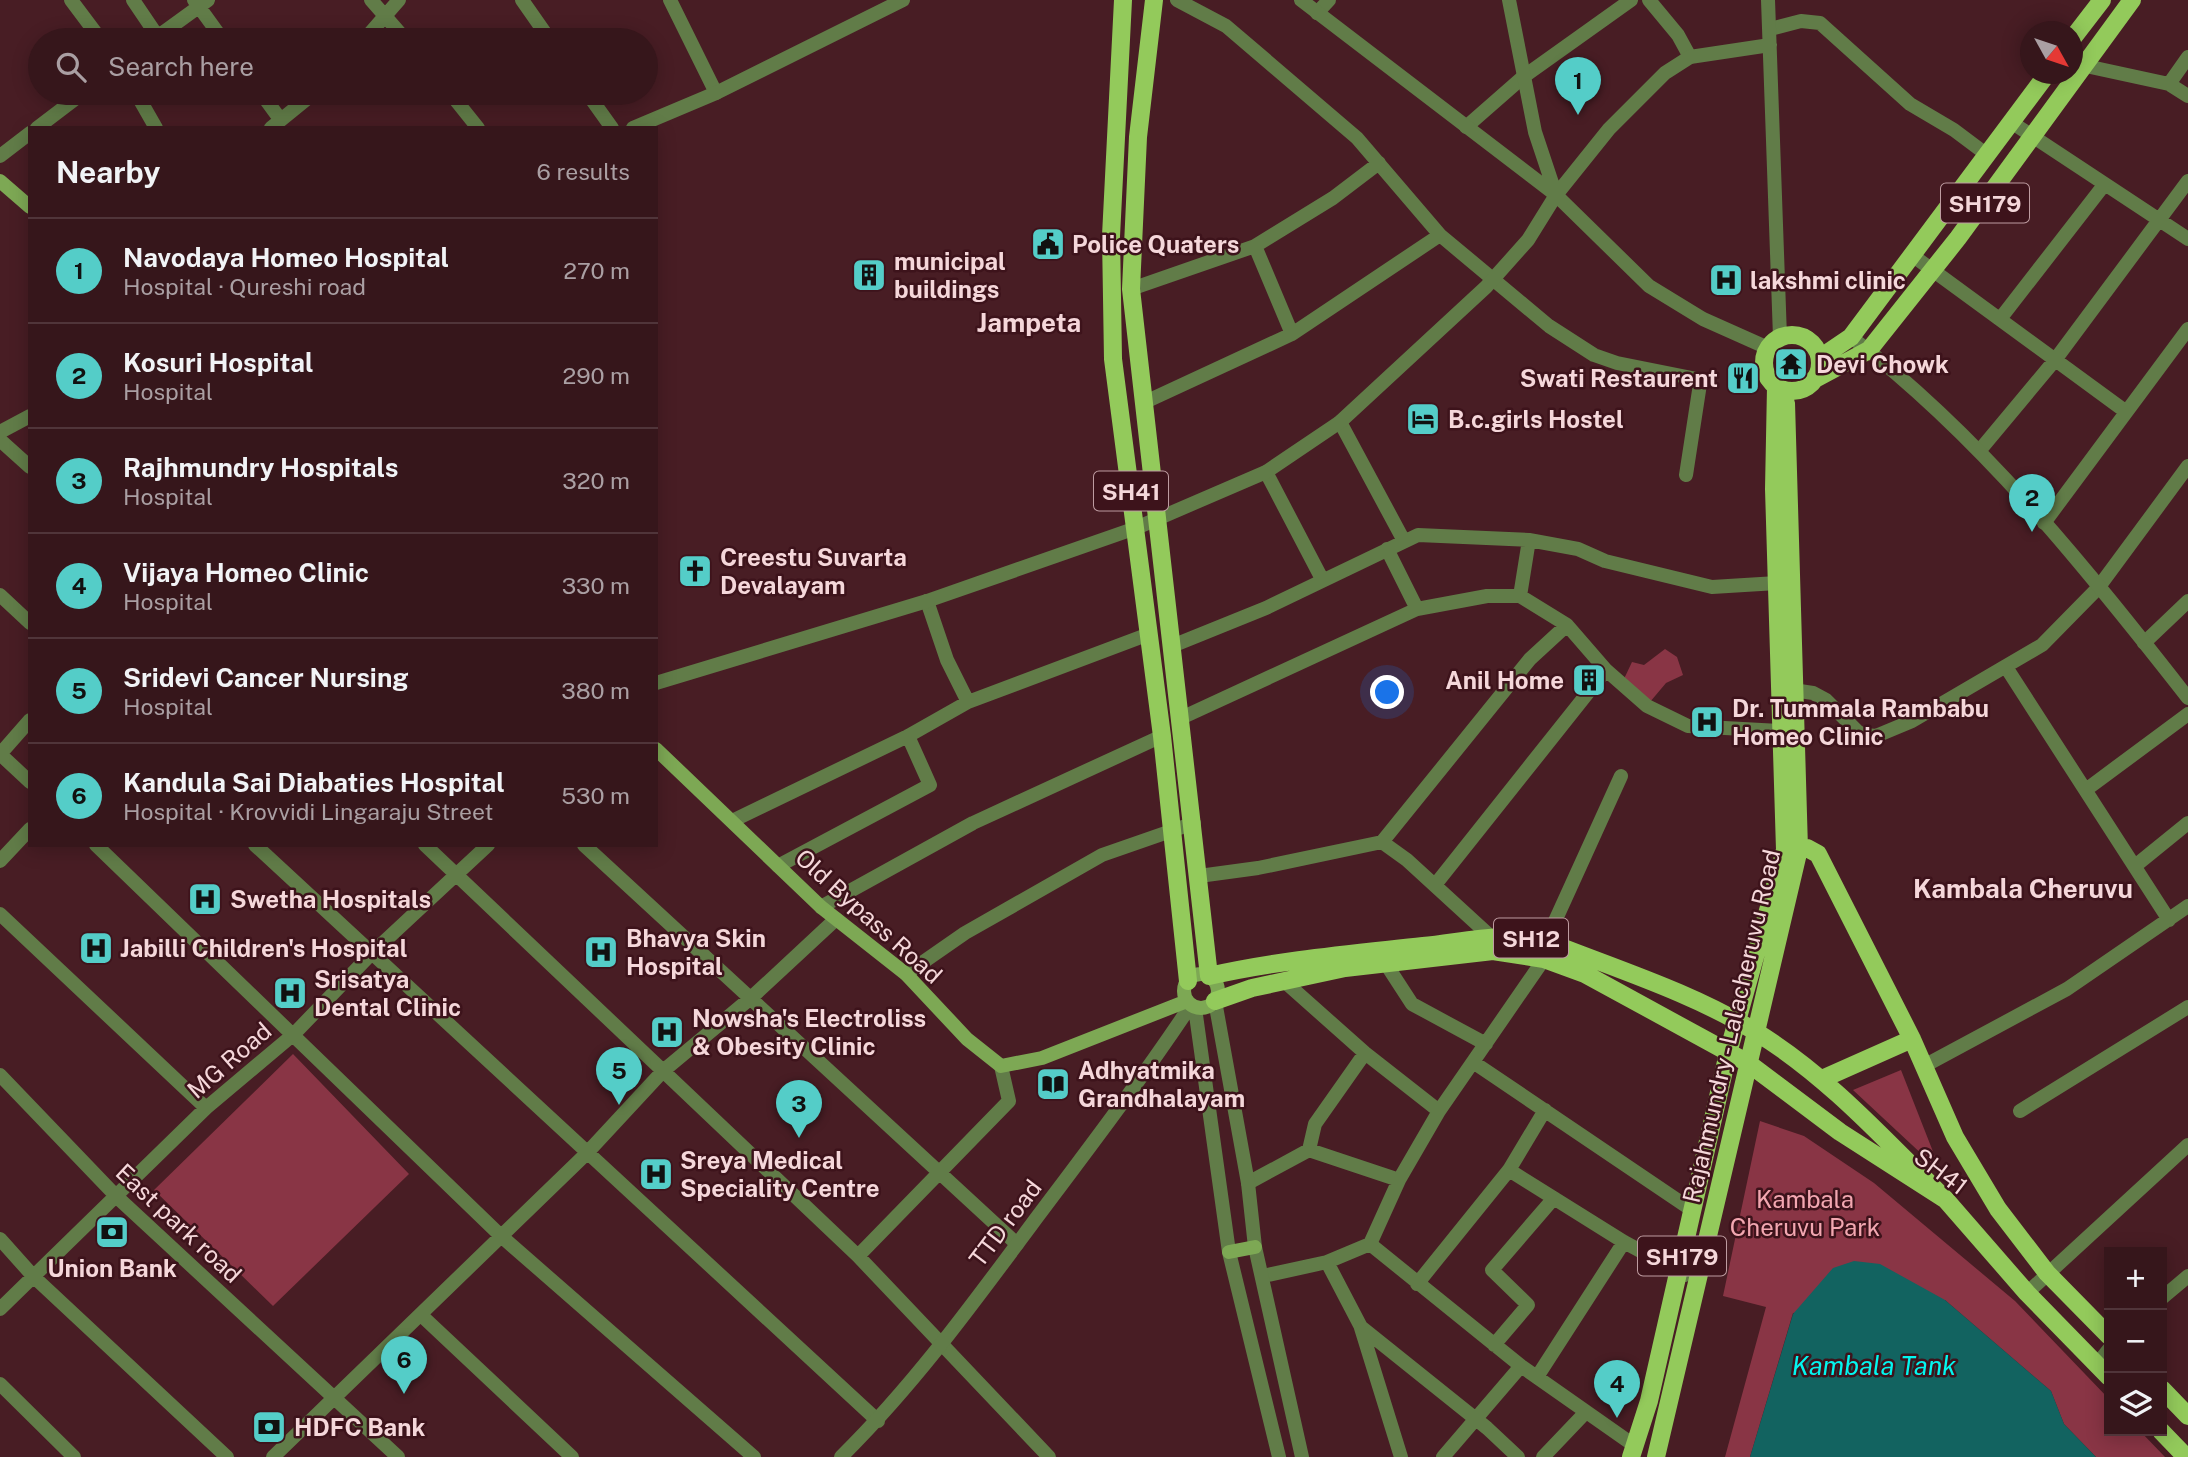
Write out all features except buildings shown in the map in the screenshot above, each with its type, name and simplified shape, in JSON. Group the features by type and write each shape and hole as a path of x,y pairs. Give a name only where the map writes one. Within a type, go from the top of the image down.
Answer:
{"main road":[{"name":"SH41","path":"1123,0 1111,236 1111,298 1117,392 1162,736 1188,981"},
{"name":"SH41","path":"1153,0 1138,137 1132,289 1194,823 1209,976"},
{"path":"2083,26 2102,0"},
{"name":"SH179","path":"2083,58 2132,0"},
{"name":"SH179","path":"1820,358 1851,337 2040,84"},
{"name":"SH179","path":"1633,1452 1649,1401 1736,1021 1785,850 1774,489 1781,389 1807,386 1813,380 1868,350 1933,270 2032,137 2065,84"},
{"path":"0,181 28,205"},
{"path":"1774,342 1797,336 1807,340 1820,358 1813,380"},
{"name":"Rajahmundry - Lalacheruvu Road","path":"1656,1457 1800,849 1781,389 1764,369 1774,342"},
{"path":"1117,392 1143,397"},
{"name":"Old Bypass Road","path":"658,751 821,907 906,974 967,1039 1001,1066"},
{"path":"1800,849 1807,848 1818,854 1912,1039 1955,1137 1998,1209 2047,1273 2104,1331"},
{"name":"SH12","path":"1209,976 1266,964 1490,936 1530,937 1545,950 1585,974 1748,1063"},
{"name":"SH12","path":"1215,1001 1284,981 1345,968 1493,951 1545,950 1703,1004 1756,1032 1822,1079 1947,1200"},
{"path":"1001,1066 1042,1058 1191,1004 1206,1008 1215,1001 1217,988 1209,976 1198,975 1188,981 1184,991 1191,1004"},
{"path":"1822,1079 1912,1039"},
{"name":"SH41","path":"1748,1063 1840,1132 1947,1200 2026,1293 2103,1371"},
{"path":"1229,1252 1255,1247"},
{"path":"2167,1393 2185,1407"},
{"path":"1649,1401 1670,1404"},
{"path":"2166,1436 2186,1457"}],"street":[{"path":"71,0 92,28"},
{"path":"133,0 150,28"},
{"path":"371,0 396,28"},
{"path":"374,28 399,0"},
{"path":"522,0 542,28"},
{"path":"670,0 716,93"},
{"path":"638,126 716,93 903,0"},
{"path":"1177,0 1226,26 1357,138 1440,235 1549,327 1594,355 1617,363 1697,379 1700,384 1686,475"},
{"path":"1301,0 1556,195 1649,286 1703,319 1774,342 1768,0"},
{"path":"1317,13 1329,0"},
{"path":"1510,0 1535,132 1556,195"},
{"path":"1466,127 1523,78 1631,0"},
{"path":"1649,0 1678,35 1690,57"},
{"path":"168,28 200,2 216,28"},
{"path":"1770,29 1801,21 1820,23 1910,104 1954,130 1986,154"},
{"path":"658,681 927,601 1136,528 1266,472 1340,422 1493,279 1528,240 1556,195 1648,88 1690,57 1770,45"},
{"path":"2169,84 2188,57"},
{"path":"2083,65 2169,84 2188,96"},
{"path":"40,126 67,105"},
{"path":"142,105 155,126"},
{"path":"267,105 276,123 299,105"},
{"path":"460,105 476,126"},
{"path":"596,105 611,126"},
{"path":"2011,122 2188,239"},
{"path":"0,156 28,135"},
{"path":"1132,289 1255,246 1333,198 1379,163"},
{"path":"1980,450 2055,360 2188,181"},
{"path":"2000,319 2104,185"},
{"path":"1143,397 1292,334 1440,235"},
{"path":"1255,246 1292,334"},
{"path":"1912,255 2125,411"},
{"path":"2044,523 2188,329"},
{"path":"1851,337 1913,385 1980,450 2044,523 2188,698"},
{"path":"0,432 28,417"},
{"path":"1340,422 1404,541"},
{"path":"0,440 28,465"},
{"path":"1793,690 1813,693 1832,705 1858,732 1876,736 1912,721 2042,645 2098,588 2188,466"},
{"path":"1266,472 1322,579"},
{"path":"1172,646 1266,608 1418,535 1529,540 1578,549 1617,564 1712,587 1777,583"},
{"path":"1521,596 1529,540"},
{"path":"1387,549 1417,609"},
{"path":"0,594 28,620"},
{"path":"1181,718 1417,609 1487,596 1521,596 1567,625 1606,670 1647,705 1688,726 1782,731"},
{"path":"927,601 947,660 968,702"},
{"path":"2144,643 2188,601"},
{"path":"1199,876 1258,868 1382,842 1530,659 1567,625"},
{"path":"732,821 908,736 968,702 1149,634"},
{"path":"2006,667 2169,920"},
{"path":"1435,885 1606,670"},
{"path":"2087,789 2188,714"},
{"path":"28,723 1,759 28,780"},
{"path":"778,866 930,785 908,736"},
{"path":"821,907 973,823 1162,736"},
{"path":"1263,1276 1326,1262 1370,1244 1399,1180 1439,1111 1486,1044 1545,950 1621,776"},
{"path":"906,974 965,933 1090,861 1194,823"},
{"path":"2135,866 2188,823"},
{"path":"0,861 28,831"},
{"path":"1382,842 1435,885 1490,936"},
{"path":"98,847 501,1236 754,1457"},
{"path":"257,847 586,1154 878,1421"},
{"path":"427,847 858,1256 1049,1457"},
{"name":"MG Road","path":"0,1309 117,1198 206,1108 294,1034 372,953 486,847"},
{"path":"586,847 1017,1244"},
{"path":"1924,1066 2067,989 2188,906"},
{"path":"0,914 206,1108"},
{"path":"273,1457 586,1154 663,1071 752,997 836,919"},
{"path":"1386,964 1412,1004 1486,1044"},
{"path":"1284,981 1365,1053 1439,1111"},
{"path":"1215,1001 1248,1183 1255,1247 1302,1457"},
{"path":"1191,1004 1229,1252 1279,1457"},
{"name":"TTD road","path":"841,1457 878,1421 943,1344 1156,1058 1191,1004"},
{"path":"2021,1111 2188,1007"},
{"path":"1309,1150 1315,1124 1365,1053"},
{"path":"1473,1062 1692,1210"},
{"path":"858,1256 940,1175 1009,1101 1001,1066"},
{"name":"East park road","path":"0,1075 117,1198 398,1457"},
{"path":"1417,1284 1509,1170 1545,1110"},
{"path":"2026,1293 2188,1145"},
{"path":"1248,1183 1309,1150 1399,1180"},
{"path":"1509,1170 1679,1273 1700,1277"},
{"path":"1494,1345 1528,1305 1492,1270 1554,1198"},
{"path":"0,1239 34,1277 227,1457"},
{"path":"1537,1377 1624,1242"},
{"path":"1370,1244 1494,1345 1633,1452"},
{"path":"1326,1262 1361,1327 1401,1457"},
{"path":"2167,1294 2188,1276"},
{"path":"421,1315 572,1457"},
{"path":"1361,1327 1518,1457"},
{"path":"1443,1457 1521,1366"},
{"path":"0,1384 74,1457"},
{"path":"1543,1457 1585,1413"}],"green space":[{"path":"1665,649 1677,657 1683,675 1666,683 1650,702 1623,681 1632,662 1644,665"},
{"path":"293,1054 409,1174 273,1306 154,1190"},
{"path":"1901,1070 1941,1172 1853,1090"},
{"name":"Kambala Cheruvu Park","path":"1760,1121 1804,1136 1874,1183 2015,1301 2104,1394 2104,1436 2145,1436 2165,1457 2096,1457 2064,1424 2051,1391 1945,1300 1793,1313 1750,1457 1725,1457 1766,1307 1723,1296"}],"water":[{"name":"Kambala Tank","path":"1854,1261 1880,1264 1945,1300 2051,1391 2064,1424 2096,1457 1750,1457 1793,1314 1833,1268"}],"place":[{"name":"Navodaya Homeo Hospital","path":"1578,115"},
{"name":"Police Quaters","path":"1048,244"},
{"name":"municipal buildings","path":"869,275"},
{"name":"lakshmi clinic","path":"1726,280"},
{"name":"Devi Chowk","path":"1791,364"},
{"name":"Swati Restaurent","path":"1743,378"},
{"name":"B.c.girls Hostel","path":"1423,419"},
{"name":"Kosuri Hospital","path":"2032,532"},
{"name":"Creestu Suvarta Devalayam","path":"695,571"},
{"name":"Anil Home","path":"1589,680"},
{"name":"Dr. Tummala Rambabu Homeo Clinic","path":"1707,722"},
{"name":"Swetha Hospitals","path":"205,899"},
{"name":"Jabilli Children's Hospital","path":"96,948"},
{"name":"Bhavya Skin Hospital","path":"601,952"},
{"name":"Srisatya Dental Clinic","path":"290,993"},
{"name":"Nowsha's Electroliss & Obesity Clinic","path":"667,1032"},
{"name":"Adhyatmika Grandhalayam","path":"1053,1084"},
{"name":"Sridevi Cancer Nursing","path":"619,1105"},
{"name":"Rajhmundry Hospitals","path":"799,1138"},
{"name":"Sreya Medical Speciality Centre","path":"656,1174"},
{"name":"Union Bank","path":"112,1232"},
{"name":"Kandula Sai Diabaties Hospital","path":"404,1394"},
{"name":"Vijaya Homeo Clinic","path":"1617,1418"},
{"name":"HDFC Bank","path":"269,1427"}],"district":[{"name":"Jampeta","path":"1029,322"},
{"name":"Kambala Cheruvu","path":"2023,888"}]}
